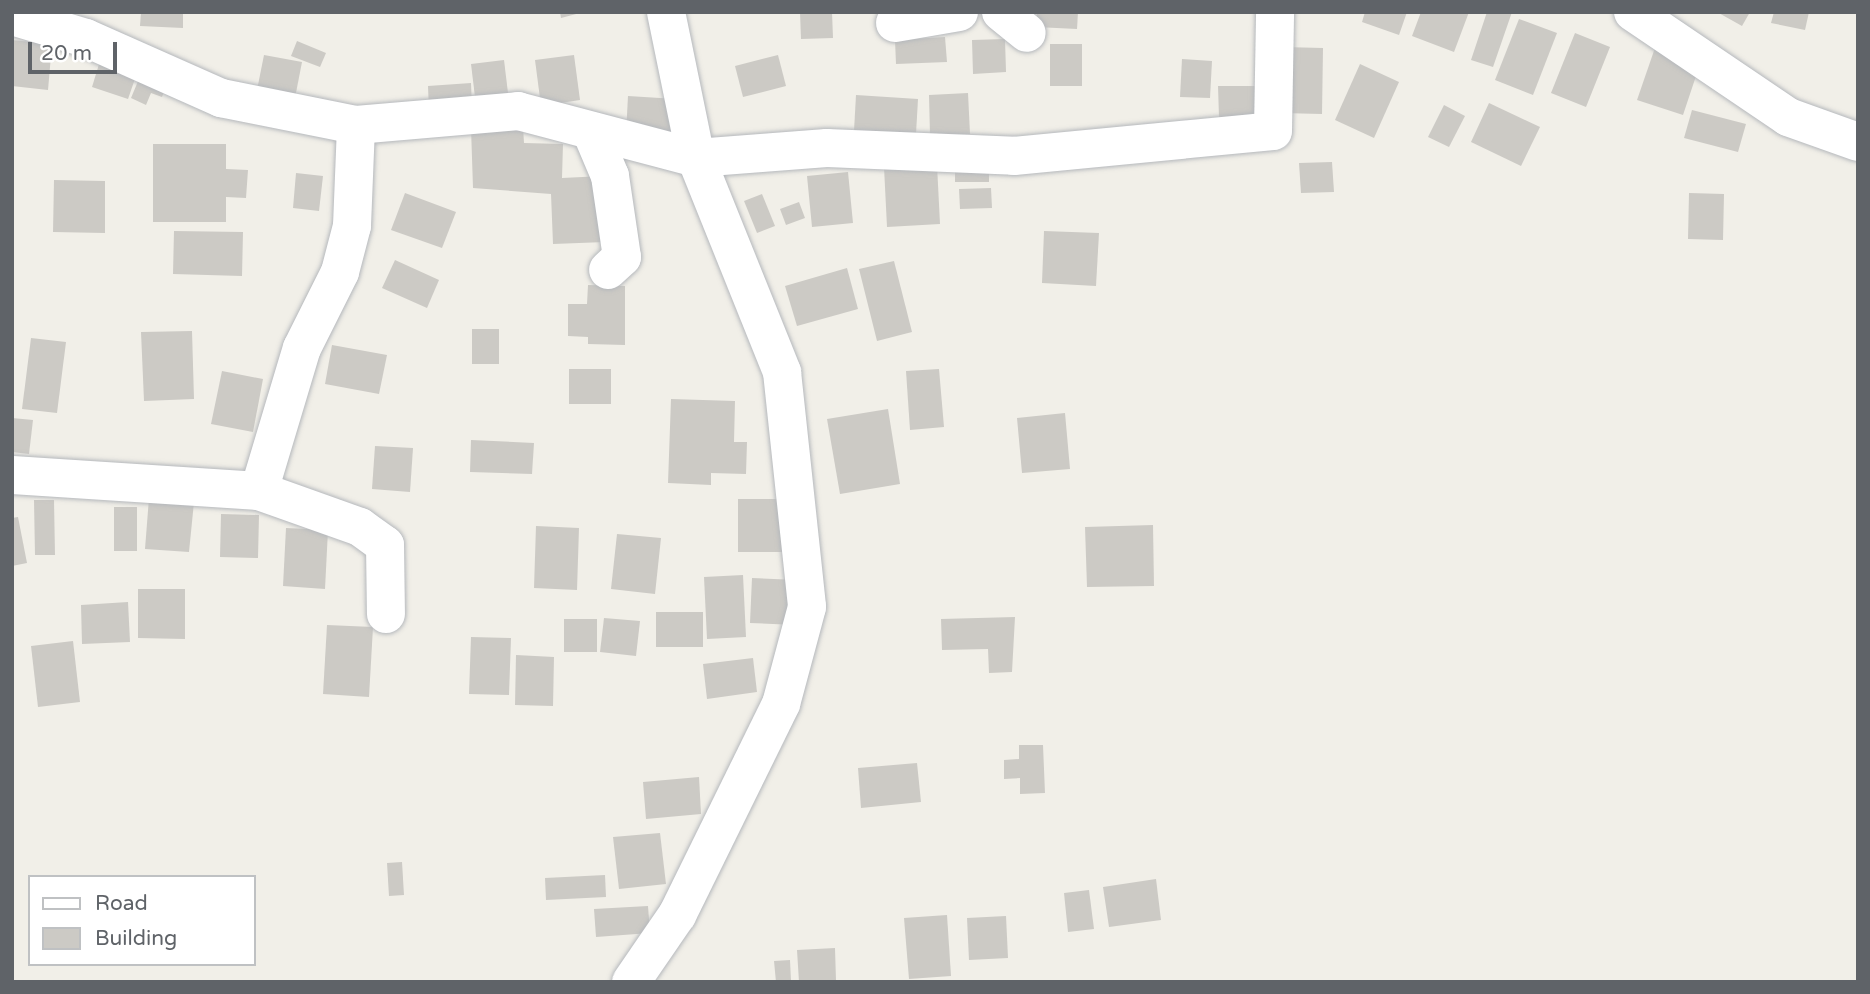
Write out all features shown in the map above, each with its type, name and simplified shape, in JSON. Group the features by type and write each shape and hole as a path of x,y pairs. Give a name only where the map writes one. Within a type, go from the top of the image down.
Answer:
{"street":[{"path":"631,982 677,915 781,704 807,607 782,372 696,158 666,12"},
{"path":"895,23 959,12"},
{"path":"12,16 86,38 221,98 356,125 518,111 696,158 827,148 1014,156 1273,131 1276,12"},
{"path":"1633,12 1788,117 1858,142"},
{"path":"259,491 302,348 340,272 352,226 356,125"},
{"path":"591,131 610,176 622,257 608,270"},
{"path":"12,475 259,491 359,527 385,545 386,614"}],"building":[{"path":"141,12 183,12 183,28 140,26"},
{"path":"560,12 580,12 580,13 561,18"},
{"path":"800,12 832,12 833,38 801,39"},
{"path":"1037,12 1078,12 1077,29 1036,27"},
{"path":"1365,12 1407,12 1399,35 1362,22"},
{"path":"1421,12 1469,12 1454,52 1412,36"},
{"path":"1487,12 1512,12 1493,67 1471,60"},
{"path":"1717,12 1750,12 1742,26"},
{"path":"1774,12 1809,12 1805,30 1771,23"},
{"path":"1519,19 1557,33 1533,95 1495,80"},
{"path":"1575,33 1610,47 1586,107 1551,93"},
{"path":"945,37 947,62 896,64 895,40"},
{"path":"1005,39 1006,72 973,74 972,40"},
{"path":"12,40 52,44 48,90 12,86"},
{"path":"297,41 326,53 320,67 291,56"},
{"path":"1657,42 1702,58 1683,115 1637,100"},
{"path":"1050,44 1082,44 1082,86 1050,86"},
{"path":"1283,47 1323,48 1322,114 1281,113"},
{"path":"264,55 302,62 294,103 256,95"},
{"path":"574,55 580,100 541,106 535,60"},
{"path":"778,55 786,86 743,97 735,66"},
{"path":"1182,59 1212,61 1210,98 1180,97"},
{"path":"504,60 508,93 475,97 471,64"},
{"path":"100,61 137,73 128,99 92,87"},
{"path":"1360,64 1399,82 1374,138 1335,120"},
{"path":"141,74 167,84 162,97 151,93 146,105 131,98"},
{"path":"471,83 472,107 429,110 428,86"},
{"path":"1218,86 1265,86 1266,117 1219,118"},
{"path":"968,93 970,134 930,135 929,95"},
{"path":"856,95 918,99 916,134 854,131"},
{"path":"628,96 676,99 674,137 626,134"},
{"path":"1489,103 1540,127 1521,166 1471,142"},
{"path":"1444,105 1465,116 1449,147 1428,137"},
{"path":"1692,110 1746,124 1738,152 1684,138"},
{"path":"523,127 524,143 563,144 562,178 603,176 605,242 553,244 551,194 473,188 471,128"},
{"path":"153,144 226,144 226,169 248,170 246,198 226,197 226,222 153,222"},
{"path":"955,161 989,161 989,182 955,182"},
{"path":"1332,162 1334,192 1301,193 1299,163"},
{"path":"937,165 940,224 887,227 884,167"},
{"path":"848,172 853,223 812,227 807,176"},
{"path":"296,173 323,176 319,211 293,208"},
{"path":"54,180 105,181 105,233 53,232"},
{"path":"991,188 992,208 960,209 959,189"},
{"path":"405,193 456,212 442,248 391,230"},
{"path":"1689,193 1724,194 1723,240 1688,239"},
{"path":"762,194 775,226 757,233 744,201"},
{"path":"799,202 805,218 786,225 780,209"},
{"path":"174,231 243,232 242,276 173,274"},
{"path":"1044,231 1099,233 1096,286 1042,283"},
{"path":"395,260 439,280 427,308 382,288"},
{"path":"894,261 912,332 877,341 859,269"},
{"path":"847,268 858,309 797,326 785,286"},
{"path":"588,285 625,286 625,345 588,344 588,337 568,336 568,304 587,304"},
{"path":"472,329 499,329 499,364 472,364"},
{"path":"192,331 194,399 144,401 141,332"},
{"path":"31,338 66,342 57,413 22,409"},
{"path":"332,345 387,355 379,394 325,384"},
{"path":"569,369 611,369 611,404 569,404"},
{"path":"939,369 944,427 910,430 906,371"},
{"path":"222,371 263,379 253,432 211,424"},
{"path":"671,399 735,401 734,442 747,442 746,474 711,473 711,485 668,483"},
{"path":"888,409 900,484 840,494 827,419"},
{"path":"1065,413 1070,469 1022,473 1017,418"},
{"path":"12,418 33,420 29,454 12,452"},
{"path":"471,440 534,443 532,474 470,472"},
{"path":"375,446 413,448 410,492 372,489"},
{"path":"149,498 194,502 189,552 145,549"},
{"path":"738,499 791,499 791,552 738,552"},
{"path":"34,500 54,500 55,555 35,555"},
{"path":"114,507 137,507 137,551 114,551"},
{"path":"221,514 259,515 258,558 220,557"},
{"path":"18,517 27,563 12,566 12,518"},
{"path":"1153,525 1154,586 1087,587 1085,527"},
{"path":"536,526 579,528 577,590 534,588"},
{"path":"286,528 328,530 325,589 283,586"},
{"path":"617,534 661,538 655,594 611,589"},
{"path":"743,575 746,637 707,639 704,577"},
{"path":"752,578 797,580 795,625 750,623"},
{"path":"138,589 185,589 185,639 138,638"},
{"path":"128,602 130,642 82,644 81,605"},
{"path":"656,612 703,612 703,647 656,647"},
{"path":"1015,617 1012,672 989,673 988,649 942,650 941,619"},
{"path":"604,618 640,621 636,656 600,652"},
{"path":"564,619 597,619 597,652 564,652"},
{"path":"327,625 373,627 369,697 323,694"},
{"path":"471,637 511,638 509,695 469,694"},
{"path":"73,641 80,702 38,707 31,646"},
{"path":"516,655 554,657 553,706 515,705"},
{"path":"753,658 757,692 707,699 703,664"},
{"path":"1019,745 1043,745 1045,793 1020,794 1020,778 1004,779 1004,760 1019,759"},
{"path":"917,763 921,802 861,808 858,768"},
{"path":"699,777 701,814 646,819 643,782"},
{"path":"660,833 666,884 619,889 613,837"},
{"path":"402,862 404,895 389,896 387,863"},
{"path":"605,875 606,897 546,900 545,878"},
{"path":"1156,879 1161,920 1109,927 1103,887"},
{"path":"1089,890 1094,929 1068,932 1064,893"},
{"path":"648,906 650,933 596,937 594,909"},
{"path":"947,915 951,976 909,979 904,918"},
{"path":"1006,916 1008,958 969,960 967,918"},
{"path":"835,948 836,981 799,982 797,950"},
{"path":"790,960 791,982 776,982 774,961"}]}
